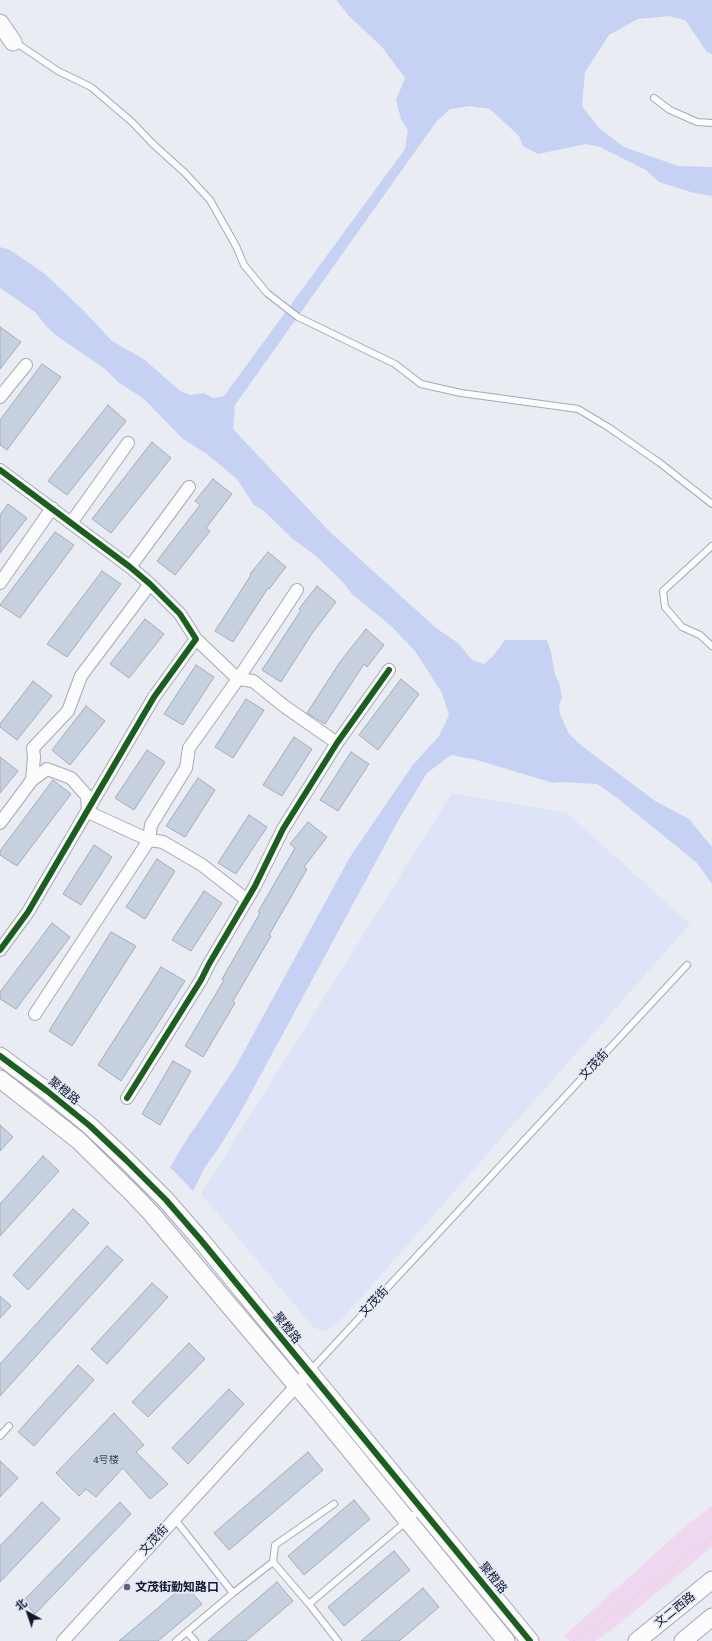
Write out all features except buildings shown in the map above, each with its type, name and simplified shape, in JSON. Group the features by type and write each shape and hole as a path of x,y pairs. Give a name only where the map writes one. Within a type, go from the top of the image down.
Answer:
{"street":[{"path":"0,23 13,42"},
{"path":"0,397 26,365"},
{"path":"71,523 128,443"},
{"path":"0,470 130,567 150,584 180,614 196,639 238,679 253,681 284,706 337,743"},
{"path":"130,567 189,487"},
{"path":"0,583 52,508"},
{"path":"32,780 34,758 33,748 68,711 81,676 150,584"},
{"path":"35,1014 150,840 151,825 186,768 189,748 238,679 296,590"},
{"path":"0,950 28,912 88,812 154,697 196,639"},
{"path":"127,1098 201,980 247,900 283,829 337,743 389,670"},
{"path":"0,823 32,780 47,769 71,778 87,796 88,812"},
{"path":"88,812 150,840 163,842 202,865 247,900"},
{"name":"聚橙路","path":"0,1056 47,1091 90,1126 150,1184 200,1239 530,1641"},
{"path":"0,1079 78,1140 132,1193 188,1255 506,1641"},
{"name":"文茂街","path":"63,1641 309,1372"},
{"name":"文二西路","path":"637,1641 712,1580"},
{"path":"683,1641 712,1617"}],"lane":[{"path":"13,42 58,71 91,87 132,122 153,144 185,173 210,200 236,246 244,265 267,293 298,317 395,364 422,384 461,393 578,409 608,427 660,463 712,504"},
{"path":"654,98 670,110 697,122 712,123"},
{"path":"712,546 663,591 665,608 682,627 700,635 712,646"},
{"name":"文茂街","path":"309,1372 686,965"},
{"path":"0,1436 9,1426"},
{"path":"176,1641 233,1593 273,1562 275,1545 334,1504"},
{"path":"308,1604 421,1508"},
{"path":"174,1518 233,1593"},
{"path":"273,1562 338,1641"},
{"path":"187,1632 194,1641"}],"path":[{"path":"574,1641 616,1612 712,1536"}],"shaded area":[{"path":"452,793 567,813 690,924 343,1318 325,1332 313,1327 201,1194"},
{"path":"712,1506 712,1547 614,1628 595,1641 570,1641 564,1636 688,1524"}],"water":[{"path":"336,0 712,0 712,54 707,52 685,20 669,16 638,19 609,35 585,72 582,106 599,128 624,147 678,166 712,167 712,196 694,193 659,182 646,170 600,147 586,144 538,154 523,146 519,136 490,109 470,106 450,109 436,122 235,405 233,429 330,532 436,628 458,643 472,660 484,664 494,655 505,640 547,640 562,698 559,705 560,714 569,734 582,746 655,801 689,819 712,847 712,884 697,863 616,797 597,784 563,782 553,783 477,760 451,755 427,773 399,819 239,1115 205,1167 193,1191 170,1167 190,1134 236,1066 350,857 412,766 439,736 449,715 442,693 415,651 390,625 352,594 341,580 316,556 294,540 264,511 254,505 237,479 207,454 183,439 144,399 118,382 105,369 57,336 47,327 35,312 0,288 0,247 10,250 45,274 85,312 112,341 145,360 180,391 190,395 204,393 213,398 224,396 405,149 408,130 401,119 396,100 405,78 382,47 349,16"}],"cycle path":[{"path":"0,470 130,567 150,584 180,614 196,639 154,697 28,912 0,950"},
{"path":"127,1098 201,980 255,886 283,829 337,743 389,670"},
{"path":"0,1056 47,1091 90,1126 166,1200 200,1239 530,1641"}],"place":[{"name":"文茂街勤知路口","path":"127,1587"}]}
